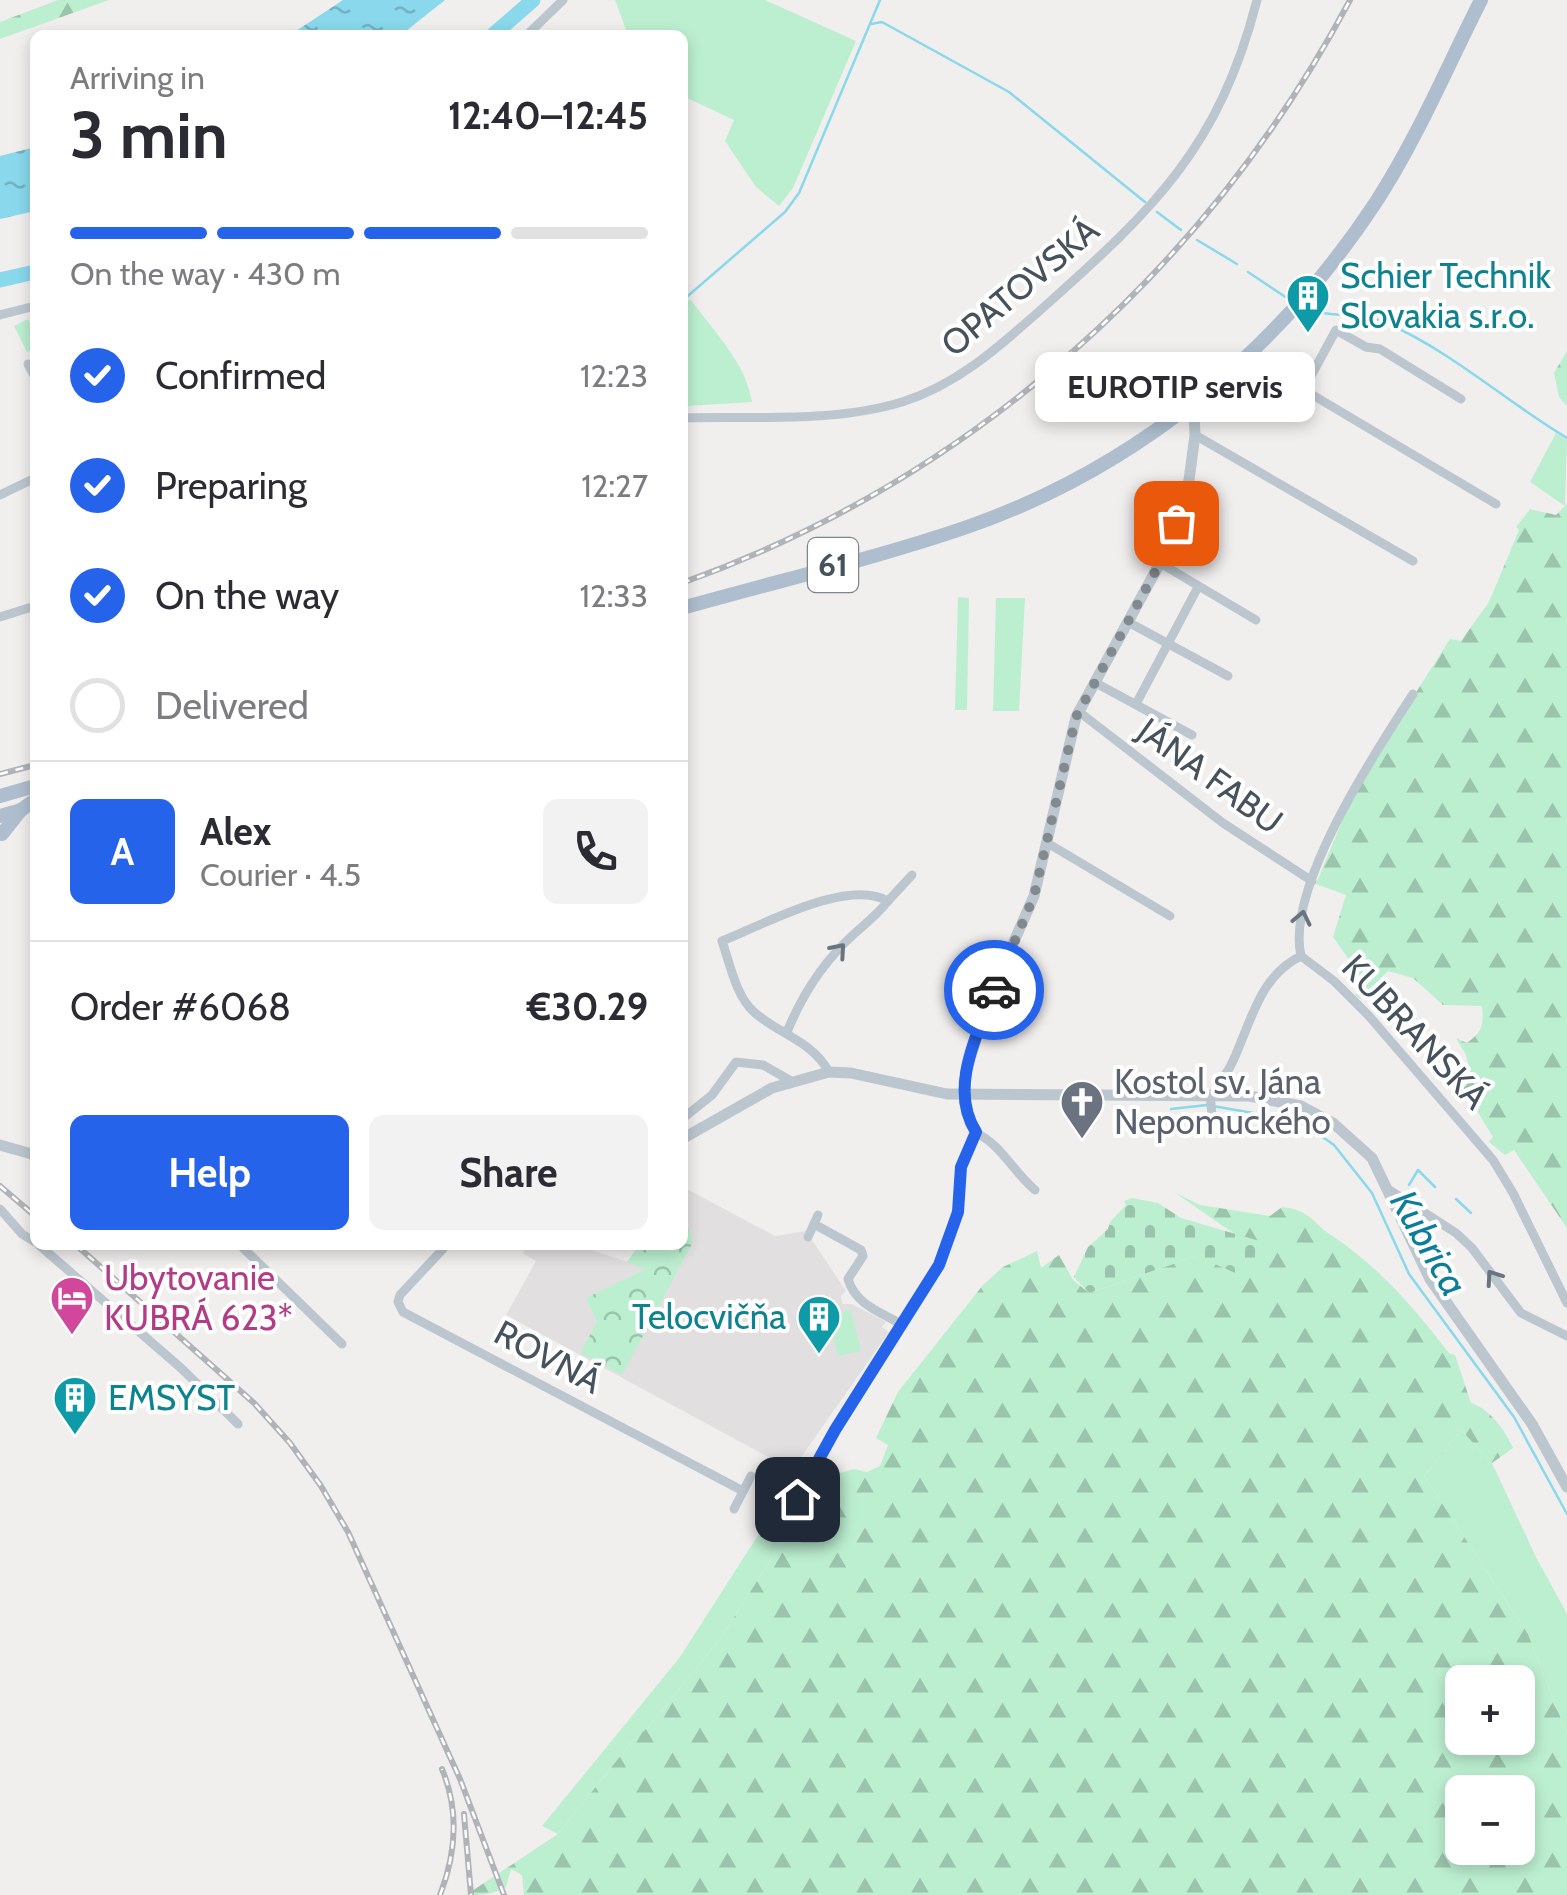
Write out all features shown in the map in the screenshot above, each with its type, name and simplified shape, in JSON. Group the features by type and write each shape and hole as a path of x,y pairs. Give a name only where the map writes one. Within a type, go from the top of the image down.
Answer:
{"main road":[{"name":"61","path":"688,606 919,542 1002,513 1106,463 1189,407 1249,356 1299,304 1379,198 1481,0"},
{"path":"0,796 30,787"},
{"path":"1,836 30,804"},
{"path":"0,816 21,810"}],"street":[{"path":"532,30 563,0"},
{"name":"OPATOVSKÁ","path":"688,418 862,411 914,398 973,368 1123,236 1167,188 1228,89 1257,0"},
{"path":"0,315 30,307"},
{"path":"1462,399 1380,349 1366,347 1336,330 1306,380 1310,394 1356,417 1496,504"},
{"path":"28,364 30,368"},
{"path":"1035,1190 970,1124 964,1093 966,1071 1001,971 1024,924 1048,844 1078,711 1160,563 1189,480 1196,435 1194,412 1189,407"},
{"path":"1196,435 1413,561"},
{"path":"0,495 30,480"},
{"path":"1160,563 1256,620"},
{"path":"1136,704 1198,587"},
{"path":"0,618 30,608"},
{"path":"1128,622 1228,676"},
{"path":"1094,682 1192,735"},
{"path":"1301,956 1299,921 1312,880 1350,792 1413,694"},
{"name":"JÁNA FABU","path":"1078,711 1223,823 1312,880"},
{"path":"1048,844 1170,916"},
{"path":"788,1032 798,1004 812,982 912,874"},
{"path":"829,1072 820,1056 754,1012 741,993 722,941 844,893 875,894 888,901"},
{"name":"KUBRANSKÁ","path":"1211,1103 1271,979 1287,962 1301,956 1334,981 1369,1016 1493,1160 1544,1252 1567,1303"},
{"path":"688,1114 712,1096 732,1065 741,1060 764,1064 791,1081"},
{"path":"688,1135 724,1112 791,1081 829,1072 934,1092 1211,1103 1278,1100 1318,1114 1364,1147 1444,1303 1532,1424 1567,1487"},
{"path":"712,1096 724,1112"},
{"path":"797,1499 948,1246 958,1212 961,1167 976,1132"},
{"path":"1,1142 30,1153"},
{"path":"1388,1189 1456,1233 1521,1314 1567,1336"},
{"path":"0,1209 30,1239"},
{"path":"808,1237 816,1220 861,1250 862,1256 848,1279 857,1300 901,1324"},
{"path":"44,1250 181,1368 238,1424"},
{"path":"245,1250 342,1344"},
{"name":"ROVNÁ","path":"442,1250 400,1295 398,1302 403,1312 743,1492"},
{"path":"734,1509 751,1476"}],"shaded area":[{"path":"688,1190 775,1236 806,1231 846,1291 841,1296 842,1304 852,1304 886,1322 882,1327 889,1332 792,1470 506,1315 536,1261 523,1253 524,1250 593,1250 674,1277 693,1242 688,1226"}],"green space":[{"path":"58,0 109,0 0,39 0,22"},
{"path":"615,0 765,0 856,41 793,188 779,206 756,187 725,141 734,120 688,98 688,30 626,30"},
{"path":"688,301 736,360 752,402 688,406"},
{"path":"28,319 30,323 27,352 14,326"},
{"path":"1567,351 1567,406 1559,397 1554,373"},
{"path":"1556,433 1567,440 1565,506 1530,482"},
{"path":"1567,504 1567,1228 1514,1150 1505,1155 1489,1142 1493,1137 1463,1088 1472,1080 1466,1055 1456,1038 1467,1043 1476,1035 1482,1023 1482,1006 1443,1005 1413,978 1388,971 1360,999 1355,995 1362,988 1333,937 1346,895 1316,884 1357,785 1450,639 1461,641 1489,602 1519,530 1516,527 1530,509 1556,515"},
{"path":"958,597 969,598 967,710 955,710"},
{"path":"996,598 1025,598 1019,711 993,711"},
{"path":"1174,1192 1200,1205 1270,1216 1282,1207 1311,1218 1382,1276 1449,1353 1455,1355 1471,1403 1491,1415 1510,1441 1513,1448 1492,1463 1461,1430 1424,1476 1528,1634 1567,1734 1567,1895 524,1895 522,1875 511,1869 506,1887 482,1895 466,1895 558,1834 721,1638 805,1505 840,1473 854,1469 867,1472 880,1466 888,1445 876,1438 898,1392 983,1285 1003,1267 1037,1251 1041,1268 1059,1255 1073,1280 1089,1293 1196,1256 1262,1242 1236,1235"},
{"path":"1132,1198 1158,1203 1181,1218 1263,1242 1247,1278 1196,1256 1089,1293 1074,1277 1088,1247 1108,1229 1126,1205 1124,1201"},
{"path":"688,1226 693,1242 622,1375 580,1353 597,1322 586,1298 646,1269 627,1262 635,1250 688,1250"},
{"path":"851,1310 861,1351 838,1356 828,1315"},
{"path":"1461,1430 1492,1463 1567,1614 1567,1734 1528,1634 1424,1476"},
{"path":"805,1505 721,1638 649,1726 558,1834 542,1826 680,1657 773,1512 782,1517"}],"water":[{"path":"343,0 445,0 407,30 298,30"},
{"path":"30,148 30,212 0,219 0,156"}],"waterway":[{"path":"499,30 533,0"},
{"path":"688,296 785,212 799,193 880,0"},
{"path":"871,24 882,22 1009,92 1145,202"},
{"path":"1157,212 1181,230"},
{"path":"1197,240 1237,264"},
{"path":"1248,272 1293,302"},
{"path":"0,280 30,273"},
{"path":"1304,309 1389,324 1458,363 1567,438"},
{"name":"Kubrica","path":"1171,1109 1207,1105 1253,1113 1307,1126 1334,1145 1372,1193 1409,1274 1514,1417 1567,1514"},
{"path":"1409,1185 1418,1170 1435,1187"},
{"path":"1456,1199 1471,1213"}],"railway":[{"path":"688,581 788,539 888,486 982,424 1070,354 1152,276 1226,190 1292,98 1350,0"},
{"path":"0,774 30,766"},
{"path":"0,1186 30,1212"},
{"path":"82,1250 254,1403 321,1486 348,1532 460,1779 504,1895"},
{"path":"440,1895 453,1832 451,1800 442,1769"},
{"path":"464,1814 471,1895"}],"way so far":[{"path":"994,990 1034,896 1076,717 1160,563 1176,523"}],"place":[{"name":"Schier Technik Slovakia s.r.o.","path":"1308,334"},
{"name":"EUROTIP servis","path":"1176,523"},
{"name":"Kostol sv. Jána Nepomuckého","path":"1082,1140"},
{"name":"Ubytovanie KUBRÁ 623*","path":"72,1336"},
{"name":"Telocvičňa","path":"819,1355"},
{"name":"EMSYST","path":"75,1436"}],"route":[{"path":"797,1499 948,1246 958,1212 961,1167 976,1132 970,1124 964,1093 966,1071 994,990"}]}
